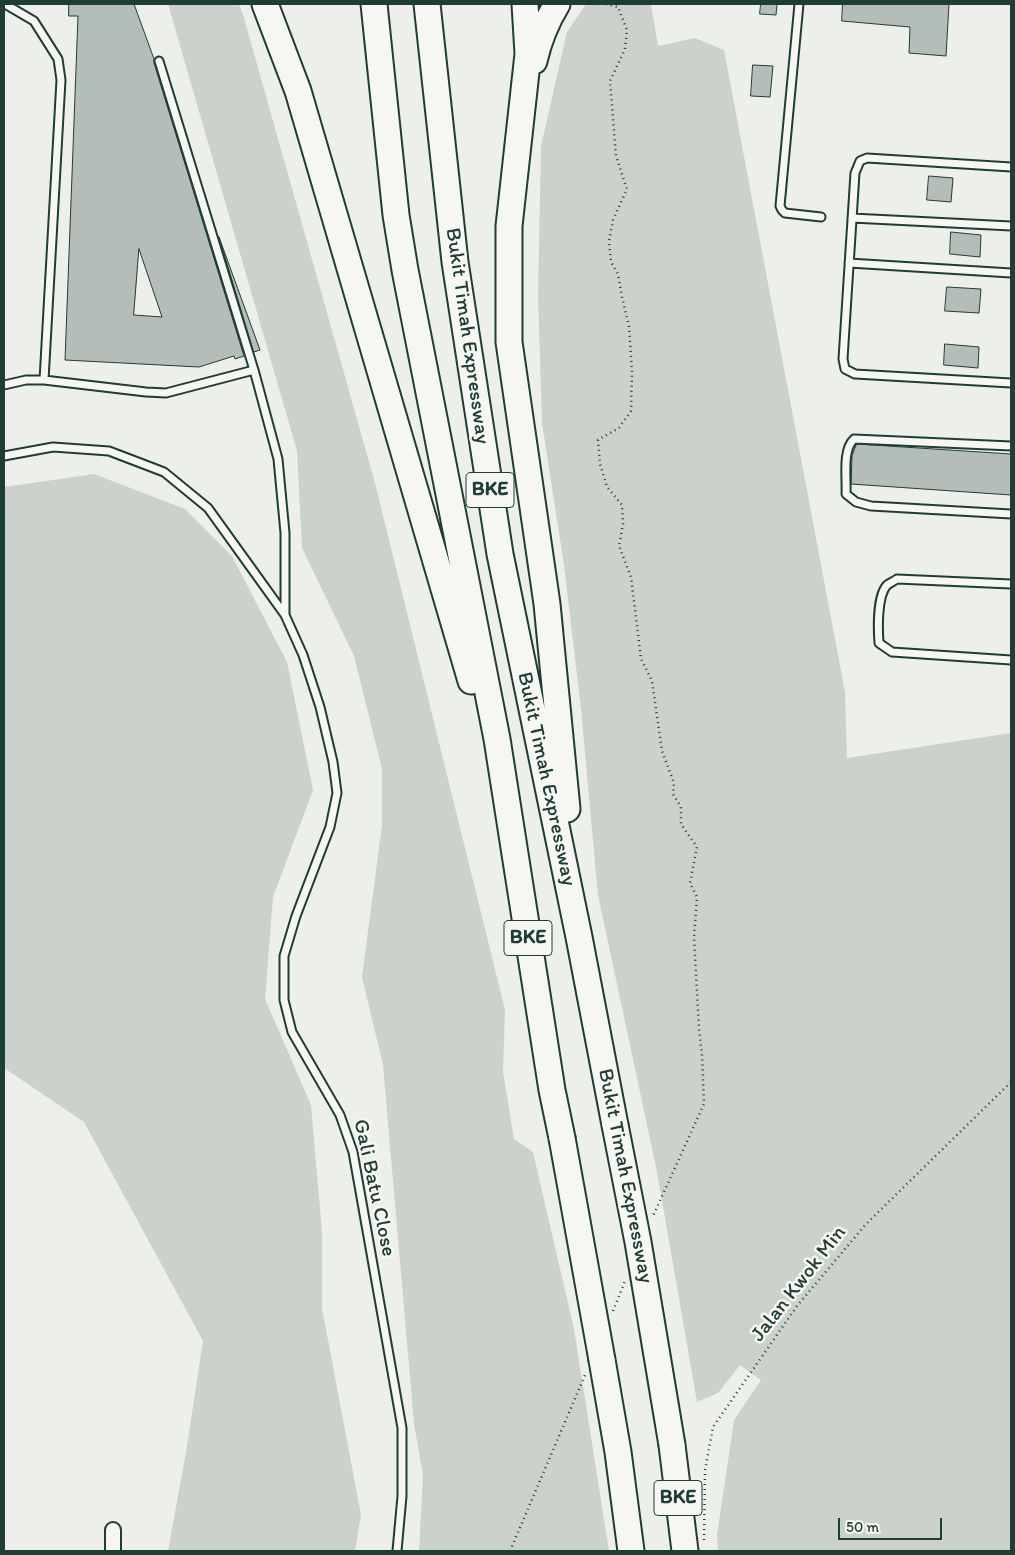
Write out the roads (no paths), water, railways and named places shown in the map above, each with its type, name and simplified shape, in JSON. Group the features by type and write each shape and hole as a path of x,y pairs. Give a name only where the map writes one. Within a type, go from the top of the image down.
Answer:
{"highway":[{"name":"Bukit Timah Expressway","path":"374,4 396,215 405,270 497,739 552,1090 618,1452 631,1551"},
{"name":"Bukit Timah Expressway","path":"427,4 455,262 500,554 579,937 638,1242 672,1445 694,1548"},
{"path":"525,4 528,54 508,226 509,342 547,604 579,937"},
{"path":"522,112 540,38 548,18 557,4"},
{"path":"266,5 298,90 480,715 486,728 497,739"}],"street":[{"path":"113,1530 113,1551"}],"lane":[{"path":"6,4 34,21 58,59 61,80 44,380"},
{"path":"799,4 780,206 786,213 821,217"},
{"path":"159,61 254,370 279,468 285,533 285,615"},
{"path":"1011,167 867,158 860,161 856,173 852,218 843,359 845,369 855,374 1011,383"},
{"path":"852,218 1011,226"},
{"path":"849,263 1011,273"},
{"path":"4,385 21,380 44,380 166,393 254,370"},
{"path":"1011,446 854,439 849,444 846,494 856,502 871,506 1011,514"},
{"path":"4,456 53,447 109,451 164,472 208,508 285,615"},
{"path":"1011,584 897,579 888,584 881,594 878,634 879,643 892,652 1011,660"},
{"name":"Gali Batu Close","path":"285,615 303,655 320,707 334,762 337,793 330,827 296,916 284,956 284,1000 292,1032 340,1115 353,1152 402,1428 402,1496 397,1551"}]}
